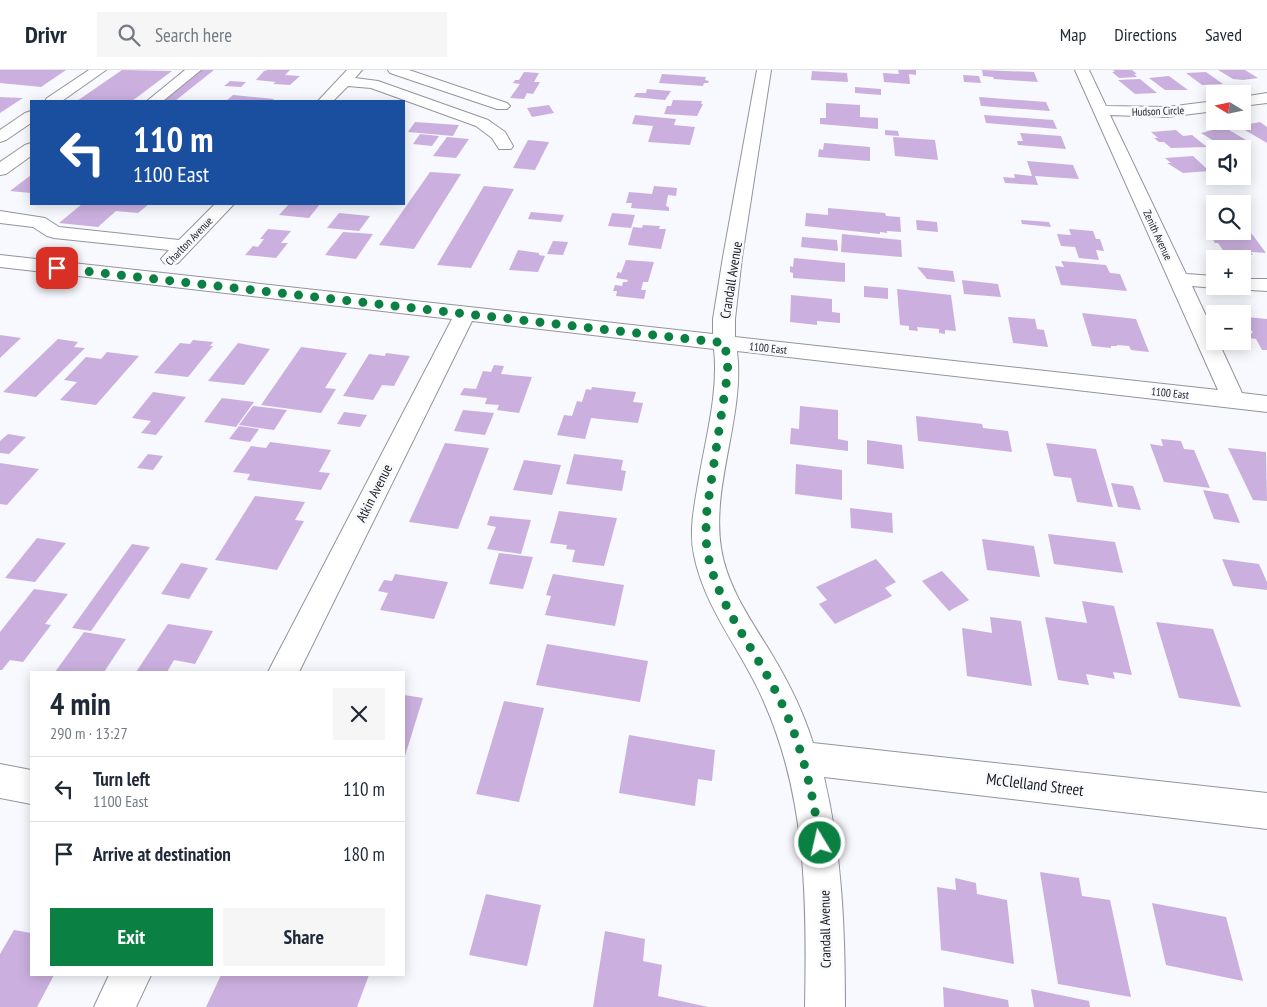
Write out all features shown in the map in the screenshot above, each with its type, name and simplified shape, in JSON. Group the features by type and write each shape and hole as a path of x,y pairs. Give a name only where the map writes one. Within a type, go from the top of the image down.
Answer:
{"street":[{"path":"54,100 99,70"},
{"path":"155,100 194,70"},
{"path":"395,70 502,106"},
{"name":"Crandall Avenue","path":"764,70 724,322 728,371 707,509 706,532 708,555 715,579 728,609 778,695 802,758 818,826 822,861 826,933 825,1007"},
{"name":"Zenith Avenue","path":"1082,70 1234,400"},
{"path":"325,100 350,75 482,123 499,135 505,146"},
{"path":"1251,101 1267,98"},
{"name":"Hudson Circle","path":"1100,110 1167,112 1206,107"},
{"path":"0,137 28,120"},
{"path":"0,170 30,149"},
{"name":"Charlton Avenue","path":"153,278 224,205"},
{"path":"0,217 38,222 54,232 184,246"},
{"name":"1100 East","path":"0,261 1267,404"},
{"path":"1178,279 1206,281"},
{"path":"1251,284 1267,285"},
{"name":"Atkin Avenue","path":"284,671 464,314"},
{"name":"McClelland Street","path":"802,758 1267,811"},
{"path":"0,781 30,788"},
{"path":"114,1007 130,976"}],"building":[{"path":"0,70 66,70 41,87 0,83"},
{"path":"122,70 172,71 133,100 78,100"},
{"path":"199,70 214,70 176,100 160,100"},
{"path":"290,70 285,75 300,76 290,85 256,80 264,71"},
{"path":"898,70 916,70 916,75 909,74 910,84 884,82 883,73 899,74"},
{"path":"982,70 1034,72 1038,82 994,79 993,77 983,76"},
{"path":"1113,70 1132,70 1137,74 1134,74 1137,77 1119,78 1112,72 1115,72"},
{"path":"1218,70 1245,70 1258,78 1233,79"},
{"path":"812,71 847,73 848,82 811,80"},
{"path":"524,72 539,73 534,82 540,82 533,94 527,93 524,99 510,98 520,84 513,83 515,80 519,80"},
{"path":"1206,72 1223,84 1202,85 1186,73"},
{"path":"662,74 706,77 705,80 709,81 704,83 703,86 659,83"},
{"path":"963,75 979,76 981,83 964,82"},
{"path":"1169,76 1188,90 1165,90 1149,78"},
{"path":"1140,79 1157,93 1135,94 1118,80"},
{"path":"230,81 246,82 241,87 224,86"},
{"path":"855,87 881,89 881,95 855,93"},
{"path":"647,89 671,91 665,100 634,97 636,93 646,93"},
{"path":"233,95 274,99 273,100 227,100"},
{"path":"0,97 23,98 0,113"},
{"path":"979,97 1046,102 1050,111 981,106"},
{"path":"673,100 702,101 701,104 703,104 697,116 664,114 667,106 671,106"},
{"path":"826,103 860,105 860,117 878,118 878,129 820,124 820,118 826,118"},
{"path":"549,105 554,113 532,117 527,108"},
{"path":"635,115 676,119 674,125 695,127 690,145 648,142 653,126 632,124"},
{"path":"984,115 1053,120 1057,129 986,123"},
{"path":"415,122 459,125 453,136 408,132"},
{"path":"1260,122 1267,127 1267,143 1245,130 1251,130 1251,124"},
{"path":"885,130 898,131 899,136 885,135"},
{"path":"1176,130 1183,136 1192,135 1206,147 1171,148 1164,142 1159,142 1154,138 1158,138 1151,132"},
{"path":"1212,130 1229,130 1246,140 1212,140 1201,133"},
{"path":"1020,133 1061,136 1066,149 1018,145 1017,141 1023,141"},
{"path":"420,134 439,136 432,146 413,144"},
{"path":"447,137 469,139 456,158 433,156"},
{"path":"893,137 935,140 938,160 895,156"},
{"path":"528,140 549,142 535,170 513,168"},
{"path":"824,143 870,147 870,161 818,157 819,149 823,150"},
{"path":"1193,156 1206,168 1206,171 1183,173 1167,163 1171,163 1165,158"},
{"path":"1027,161 1073,165 1079,179 1035,176 1038,185 1005,183 1003,177 1015,178 1014,174 1032,176"},
{"path":"430,172 461,174 414,249 379,245"},
{"path":"30,176 30,193 10,191"},
{"path":"484,186 514,189 471,268 437,265"},
{"path":"654,186 677,188 676,196 668,195 666,206 669,207 669,211 631,208 632,203 626,203 629,192 652,194"},
{"path":"81,205 148,205 138,213 116,211 98,227 59,223"},
{"path":"288,205 319,205 309,218 279,215"},
{"path":"828,208 885,213 886,216 900,217 901,232 887,231 887,233 880,232 880,234 805,226 806,213 828,215"},
{"path":"531,212 564,215 561,222 528,219"},
{"path":"339,213 370,216 359,231 327,228"},
{"path":"612,213 635,215 631,228 608,226"},
{"path":"916,220 937,222 938,232 917,230"},
{"path":"1021,220 1049,222 1051,227 1022,224"},
{"path":"643,225 660,226 659,229 666,229 661,249 628,245 633,227 642,228"},
{"path":"268,229 291,231 281,243 288,243 276,258 245,255 253,246 258,247 264,239 260,239"},
{"path":"1069,229 1093,231 1096,239 1100,239 1104,251 1096,250 1099,260 1079,258 1075,247 1061,246 1057,234 1071,235"},
{"path":"343,232 373,234 356,259 325,255"},
{"path":"842,234 901,240 902,257 841,252"},
{"path":"1252,234 1266,253 1251,252 1251,250 1223,250 1218,243 1215,243 1213,240 1251,240"},
{"path":"802,237 837,240 838,251 801,247"},
{"path":"553,241 568,242 563,255 547,254"},
{"path":"518,250 539,253 539,255 545,256 538,272 509,270"},
{"path":"794,258 845,263 845,282 793,278 790,266 793,267"},
{"path":"626,260 654,262 648,282 643,282 641,290 646,290 644,299 616,296 617,291 613,291 615,285 622,286 623,282 628,280 616,278 618,272 621,273"},
{"path":"1061,261 1106,265 1110,273 1120,274 1127,291 1061,285 1055,266 1064,267"},
{"path":"917,267 953,271 955,282 927,279"},
{"path":"962,280 998,284 1001,297 964,294"},
{"path":"864,286 888,288 888,299 864,297"},
{"path":"897,289 951,295 956,331 945,330 945,334 939,333 939,329 917,327 918,331 909,330 909,326 900,325"},
{"path":"791,295 832,299 832,312 840,313 840,323 817,321 817,325 790,322"},
{"path":"1082,313 1136,319 1149,352 1131,350 1129,346 1117,345 1111,346 1111,348 1092,346"},
{"path":"1008,317 1035,319 1037,329 1044,330 1048,347 1013,343"},
{"path":"1251,317 1267,319 1267,350 1262,350 1256,339 1251,338 1251,333 1253,333 1251,330"},
{"path":"0,335 21,338 0,358"},
{"path":"58,339 78,342 74,347 85,348 36,397 3,392"},
{"path":"193,340 213,342 210,346 213,346 188,377 154,373 180,343 190,344"},
{"path":"238,343 270,349 244,385 208,381"},
{"path":"301,347 347,353 325,388 336,389 321,413 261,405"},
{"path":"107,352 139,356 96,405 60,400 77,382 64,380 86,357 101,359"},
{"path":"386,353 410,356 394,386 382,385 373,400 343,396 369,354 385,356"},
{"path":"494,365 504,366 501,374 532,377 519,413 497,410 499,405 485,404 487,398 460,395 464,388 476,389 483,371 491,372"},
{"path":"592,387 636,392 633,402 643,403 638,423 591,418 585,439 557,435 564,415 572,416 577,401 582,402 586,389 591,390"},
{"path":"153,392 186,397 156,435 141,433 151,421 132,418"},
{"path":"222,398 254,402 236,427 204,422"},
{"path":"253,406 287,410 274,430 239,425"},
{"path":"800,406 838,410 838,439 848,441 848,451 790,444 791,428 799,429"},
{"path":"463,410 494,413 485,435 454,431"},
{"path":"344,412 367,415 360,427 337,424"},
{"path":"916,416 982,424 983,428 1008,431 1012,452 918,441"},
{"path":"239,426 259,429 250,442 229,439"},
{"path":"8,434 26,437 9,454 0,453 0,441"},
{"path":"1161,439 1181,441 1184,449 1194,450 1210,488 1164,482 1150,444 1163,446"},
{"path":"867,440 902,445 904,469 867,464"},
{"path":"270,442 331,450 319,472 330,473 321,490 247,480 250,474 233,472 251,446 266,448"},
{"path":"445,443 489,448 458,529 409,522"},
{"path":"1046,443 1096,449 1113,507 1077,502 1071,478 1054,476"},
{"path":"1228,448 1266,452 1267,501 1253,500"},
{"path":"148,454 163,456 153,470 137,468"},
{"path":"574,454 623,460 621,470 626,471 622,491 566,484"},
{"path":"524,460 561,465 552,495 513,490"},
{"path":"0,463 39,469 7,505 0,504"},
{"path":"796,464 842,470 842,500 795,494"},
{"path":"1111,483 1133,486 1141,510 1118,507"},
{"path":"1203,490 1228,494 1240,523 1214,519"},
{"path":"255,496 305,502 295,520 304,521 277,570 215,560"},
{"path":"850,508 892,513 893,533 851,528"},
{"path":"559,511 617,518 604,566 572,562 575,550 566,549 567,545 550,543"},
{"path":"490,516 531,520 521,554 487,549 496,527 487,525"},
{"path":"1048,534 1115,542 1123,573 1054,564"},
{"path":"37,538 66,543 35,582 5,578"},
{"path":"982,539 1034,546 1040,577 987,570"},
{"path":"132,544 150,547 91,631 72,628"},
{"path":"499,553 533,557 523,589 489,584"},
{"path":"876,559 896,582 885,588 892,596 835,624 819,604 827,600 816,587"},
{"path":"1222,559 1259,564 1267,582 1267,590 1233,586"},
{"path":"181,563 208,568 189,599 161,594"},
{"path":"942,571 969,600 949,611 922,581"},
{"path":"395,574 448,582 434,619 380,610 388,593 378,591 384,580 392,581"},
{"path":"553,574 624,585 615,626 545,615 551,596 546,595"},
{"path":"34,589 68,594 45,624 51,625 23,662 10,660 0,670 0,632"},
{"path":"1082,601 1114,606 1132,675 1113,672 1115,679 1086,674 1089,685 1058,680 1045,617 1087,623"},
{"path":"990,617 1021,621 1032,686 967,676 962,628 992,633"},
{"path":"1156,622 1213,629 1241,707 1179,698"},
{"path":"168,624 213,631 195,664 174,660 168,671 137,671"},
{"path":"84,632 126,639 105,671 56,671"},
{"path":"547,644 648,661 640,702 536,685"},
{"path":"405,695 423,698 405,756"},
{"path":"504,701 544,708 519,802 476,794"},
{"path":"629,735 715,750 712,781 698,779 695,806 619,793"},
{"path":"1040,872 1079,878 1082,896 1110,900 1131,997 1058,984"},
{"path":"955,878 976,883 977,894 1007,900 1014,964 941,950 937,887 956,890"},
{"path":"486,894 541,905 527,966 469,955"},
{"path":"1152,903 1226,917 1243,981 1166,965"},
{"path":"14,930 30,933 30,976 53,976 37,1007 0,1007 0,954"},
{"path":"605,931 645,939 643,961 662,965 658,996 708,1007 593,1007"},
{"path":"221,976 369,976 357,1007 206,1007"},
{"path":"943,987 1008,1000 1009,1007 944,1007"},
{"path":"1031,989 1089,1001 1090,1007 1034,1007"}],"route":[{"path":"57,268 725,343 728,371 707,509 708,555 715,579 728,609 778,695 791,725 810,790 820,843"}]}
